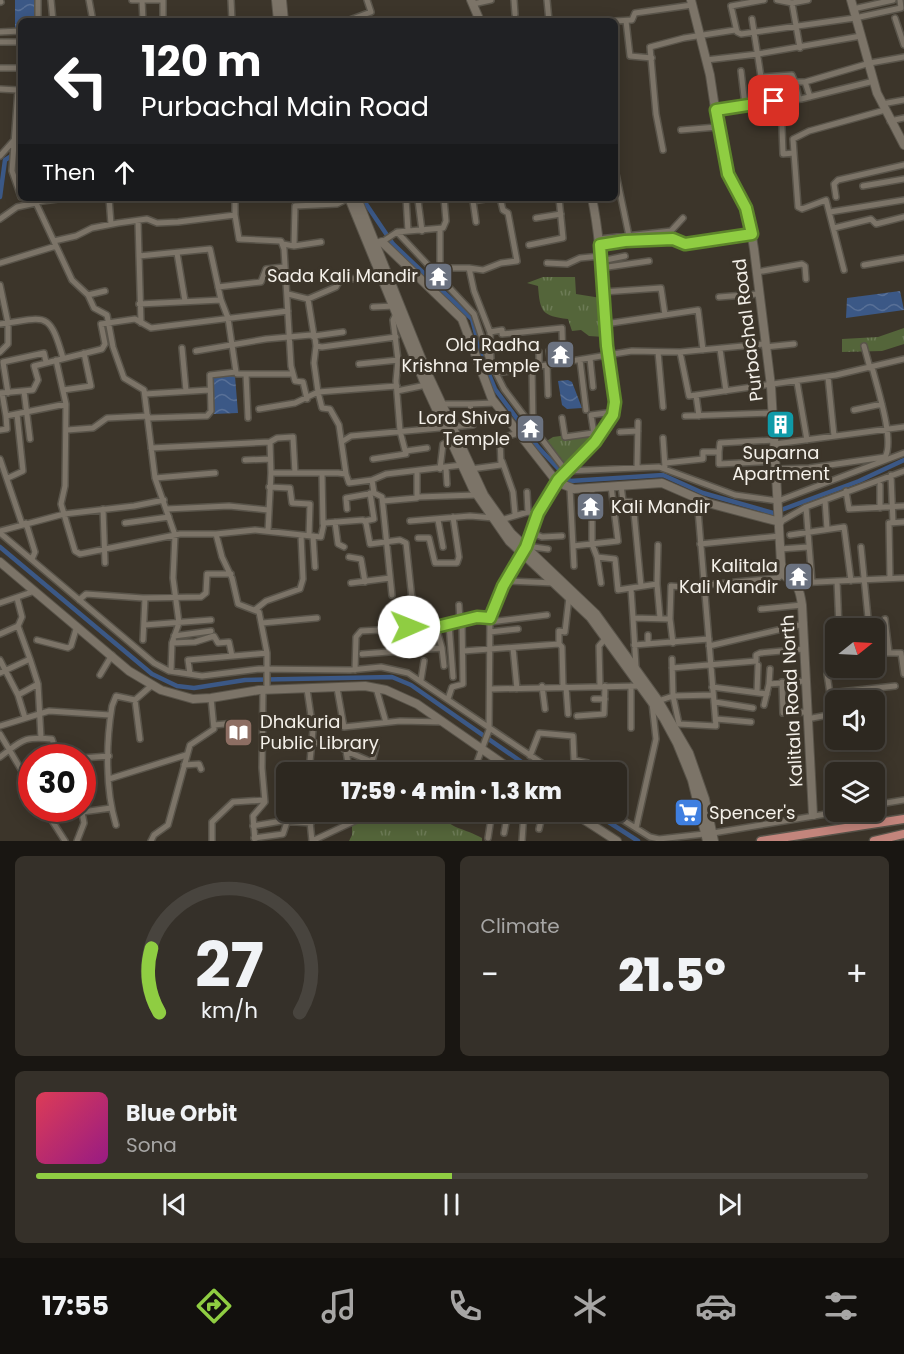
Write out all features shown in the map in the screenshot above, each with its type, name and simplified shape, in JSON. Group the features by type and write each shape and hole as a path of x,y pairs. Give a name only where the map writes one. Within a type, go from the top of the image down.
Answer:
{"main road":[{"path":"761,841 904,819"},
{"path":"826,831 828,841"},
{"path":"874,841 904,834"}],"street":[{"path":"38,0 38,18"},
{"path":"51,0 53,18"},
{"path":"88,0 92,18"},
{"path":"132,0 163,0 163,18"},
{"path":"142,0 143,18"},
{"path":"231,0 232,18"},
{"path":"276,0 278,18"},
{"path":"282,0 284,18"},
{"path":"366,18 371,12 367,0"},
{"path":"479,18 472,2 491,0"},
{"path":"514,0 515,14"},
{"path":"547,0 549,18"},
{"path":"735,30 731,6 764,0"},
{"path":"777,0 792,3 808,0"},
{"path":"851,0 870,63 873,81 890,121 904,143"},
{"path":"854,14 893,0"},
{"path":"663,150 656,114 652,46 701,35 735,30 741,34 796,27 854,14 901,8 900,0"},
{"path":"618,21 632,20 635,14 691,3"},
{"name":"Purbachal Road","path":"691,3 701,35 716,110 717,127 729,179 746,208 752,234 771,386 780,519"},
{"path":"792,3 800,48"},
{"path":"895,18 904,45"},
{"path":"752,19 760,76 792,75 799,99"},
{"path":"626,21 630,56 651,58"},
{"path":"0,32 18,31"},
{"path":"706,60 800,48 861,36"},
{"path":"0,42 18,42"},
{"path":"795,82 904,57"},
{"path":"0,68 18,68"},
{"path":"741,71 745,105"},
{"path":"805,81 810,97"},
{"path":"716,110 810,97 873,81"},
{"path":"0,89 18,90 17,139 12,171 18,189"},
{"path":"844,270 826,200 799,208 794,139 797,136 904,100"},
{"path":"782,101 783,154 794,153"},
{"path":"890,121 904,118"},
{"path":"681,130 717,127"},
{"path":"0,156 17,139"},
{"path":"14,160 18,161"},
{"path":"836,197 834,184 838,180 904,165"},
{"path":"863,186 904,179"},
{"path":"618,183 629,236"},
{"path":"830,212 904,200"},
{"path":"0,219 25,204 42,201"},
{"path":"109,201 111,224"},
{"path":"235,201 239,239 294,246 321,242"},
{"path":"294,246 295,206 330,201"},
{"path":"350,201 381,276 392,291 441,404 451,440 476,495 554,584 590,617 635,686 655,701"},
{"path":"405,201 408,231"},
{"path":"418,201 422,231"},
{"path":"438,277 440,230 446,221 444,201"},
{"path":"472,201 476,222"},
{"path":"440,268 483,270 501,263 517,261 508,213 503,210 501,201"},
{"path":"529,245 563,238 559,201"},
{"path":"476,762 489,731 490,620 506,581 525,549 537,515 557,482 614,412 615,402 608,355 601,261 592,201"},
{"path":"35,202 72,280 88,295 94,308 107,315 124,378 142,388 145,394 155,478 175,535 175,597 179,623 172,642 171,671"},
{"path":"359,202 381,243 396,309 426,386 497,518"},
{"path":"536,218 561,214"},
{"path":"0,263 111,224 138,221 165,223 235,215"},
{"path":"834,228 871,219 876,224 904,217"},
{"path":"599,242 671,231 683,218"},
{"path":"138,221 141,323"},
{"path":"381,243 396,232 440,230"},
{"path":"671,231 673,239"},
{"path":"396,232 474,314 491,362 504,389 565,472"},
{"path":"599,242 673,239 685,244 752,234"},
{"path":"381,243 462,319 482,376 495,403 557,482 570,488 662,483 697,498 780,519 846,491 904,471"},
{"path":"283,244 292,374 295,381 303,382 307,399"},
{"path":"67,430 93,428 107,418 207,416 211,411 210,375 236,372 228,318 221,300 210,249 139,256"},
{"path":"177,253 185,301"},
{"path":"601,261 625,256"},
{"path":"547,263 567,264 580,258 601,261 649,261"},
{"path":"864,265 904,258"},
{"path":"757,272 803,264 806,279"},
{"path":"218,286 261,282 266,269 284,267"},
{"path":"469,268 474,291 490,332 491,362"},
{"path":"288,294 308,299 336,287 340,280 381,276"},
{"path":"0,285 8,323 8,344 0,352 3,362 4,412 7,429 0,430"},
{"path":"603,292 661,288 664,315"},
{"path":"88,295 105,291"},
{"path":"719,297 758,294"},
{"path":"308,299 316,346 314,363 321,406 332,411 343,441 346,474 350,483 372,480 386,474 462,465"},
{"path":"139,304 221,300"},
{"path":"373,307 396,309"},
{"path":"373,459 403,456 406,451 400,431 397,389 398,360 393,320 396,309"},
{"path":"605,324 699,310 703,350"},
{"path":"4,393 33,390 39,380 34,366 102,349 105,344 101,324 135,319 151,328 288,311"},
{"path":"0,324 36,319 48,322 54,326 63,358"},
{"path":"490,332 502,330 502,334 562,328 563,362"},
{"path":"196,351 233,343 343,332"},
{"path":"316,346 353,344 396,337"},
{"path":"497,374 635,350 680,352 794,344"},
{"path":"864,346 882,404 887,430 888,451 881,459 777,465 719,465 720,443 807,440 887,430 904,427"},
{"path":"182,348 186,391"},
{"path":"720,349 726,391"},
{"path":"548,395 549,351"},
{"path":"539,352 539,366"},
{"path":"658,352 663,408"},
{"path":"680,352 688,396 828,377 904,359"},
{"path":"3,362 44,353 46,362"},
{"path":"63,390 92,386 84,353"},
{"path":"590,358 593,387"},
{"path":"56,360 66,404 65,492 62,504 76,553 83,554 104,547 137,544 175,535 216,534 245,530 323,536 322,474"},
{"path":"359,364 398,360"},
{"path":"580,360 586,410"},
{"path":"532,368 533,428"},
{"path":"237,374 292,374"},
{"path":"246,374 248,418"},
{"path":"828,377 834,436"},
{"path":"797,382 807,440"},
{"path":"258,409 307,399 318,392 426,386"},
{"path":"145,394 209,390"},
{"path":"24,391 30,439"},
{"path":"696,395 699,416"},
{"path":"441,404 495,403"},
{"path":"4,412 17,414 66,404"},
{"path":"343,441 351,436 473,425 470,404"},
{"path":"854,410 882,404"},
{"path":"597,435 591,415 614,412"},
{"path":"684,416 773,413"},
{"path":"8,478 23,471 17,414"},
{"path":"562,418 565,437 597,435"},
{"path":"637,468 638,422"},
{"path":"620,432 638,431"},
{"path":"515,514 513,492 502,461 500,438 519,433"},
{"path":"151,448 270,442 277,438 293,437 295,473"},
{"path":"663,438 665,466"},
{"path":"447,484 443,468 443,444 451,440"},
{"path":"267,531 271,473 270,442"},
{"path":"406,451 427,448"},
{"path":"565,472 665,466 703,459 703,452 719,452"},
{"path":"665,466 735,495 778,503 904,453"},
{"path":"0,459 1,471 8,478 35,552 32,559"},
{"path":"246,460 270,459"},
{"path":"471,469 497,467 502,461"},
{"path":"417,472 418,496"},
{"path":"155,478 215,473"},
{"path":"271,473 346,474"},
{"path":"891,475 893,523"},
{"path":"323,524 374,519 372,480"},
{"path":"621,485 623,501 633,502 641,586"},
{"path":"880,485 880,507"},
{"path":"573,546 618,541 611,486"},
{"path":"269,487 290,488 292,503 310,504 315,567"},
{"path":"570,488 574,566"},
{"path":"592,488 592,544 597,557 601,583"},
{"path":"846,491 849,509"},
{"path":"527,492 528,512"},
{"path":"347,509 346,498 372,493 382,495 392,595"},
{"path":"383,501 414,499 418,496 476,495"},
{"path":"672,659 673,696 679,724 716,726 697,498"},
{"path":"0,532 64,514 164,500"},
{"path":"825,500 827,529"},
{"path":"166,509 229,506 268,510"},
{"path":"841,510 904,506"},
{"path":"806,507 812,582"},
{"path":"104,509 105,563"},
{"path":"410,521 470,516 497,518 528,512 537,515"},
{"path":"125,523 169,517"},
{"path":"418,538 429,538 435,563 457,563 459,557 453,517"},
{"path":"780,519 783,574 797,583 904,578"},
{"path":"438,520 443,547"},
{"path":"365,521 369,543 405,540 408,546 415,627"},
{"path":"335,522 338,544 344,547"},
{"path":"890,578 889,523 904,522"},
{"path":"790,535 844,527 850,581"},
{"path":"0,532 154,663 171,671 207,675 268,671 355,670 381,667 408,673 448,699 489,731 539,762"},
{"path":"530,532 542,537 562,536"},
{"path":"216,534 222,557 231,574 238,604 243,608 256,609 266,601 300,589 303,579 301,535"},
{"path":"700,544 780,536"},
{"path":"658,545 657,584 660,618"},
{"path":"780,549 808,547"},
{"path":"861,547 868,618"},
{"path":"525,549 548,549"},
{"path":"525,549 596,614 636,669 689,753 705,799 711,838"},
{"path":"350,557 361,559 365,582"},
{"path":"597,557 615,559 618,590 657,584"},
{"path":"0,562 151,686 182,697 211,698 266,688 376,688 405,697 482,746 502,762"},
{"path":"732,569 781,563"},
{"path":"79,600 86,594 145,598 204,596 207,574 231,574"},
{"path":"674,642 670,619 671,586 706,587 778,578 783,574"},
{"path":"351,583 390,578"},
{"path":"506,581 554,584"},
{"path":"837,581 839,618"},
{"name":"Kalitala Road North","path":"797,583 804,624 813,815"},
{"path":"631,589 636,669"},
{"path":"0,602 35,591"},
{"path":"568,714 559,631 565,632 569,597"},
{"path":"17,598 22,616 18,626 38,684 41,738"},
{"path":"143,640 145,598"},
{"path":"448,699 452,687 462,686 463,651 459,605"},
{"path":"761,609 802,605"},
{"path":"256,609 262,623 268,671 261,768 264,800 263,807 254,816 255,840 283,834 286,822"},
{"path":"355,670 358,633 368,629 436,627 461,621 547,615"},
{"path":"262,623 317,618"},
{"path":"633,618 670,619"},
{"path":"885,619 889,652"},
{"path":"144,625 211,620"},
{"path":"449,624 453,677"},
{"path":"634,645 674,642 709,643 804,624"},
{"path":"0,634 18,626"},
{"path":"38,640 68,648 71,646 77,626"},
{"path":"436,627 444,666"},
{"path":"490,632 518,629"},
{"path":"174,636 210,631"},
{"path":"648,635 648,644"},
{"path":"172,642 195,642 214,636 218,642 229,642 232,656"},
{"path":"577,716 604,714 605,699 599,646 605,639"},
{"path":"463,651 559,644"},
{"path":"362,654 442,648"},
{"path":"513,648 517,689"},
{"path":"672,668 756,661 756,655 760,652 804,649"},
{"path":"885,652 901,653 904,674"},
{"path":"190,674 188,660 267,653"},
{"path":"100,675 112,655"},
{"path":"2,672 30,659"},
{"path":"0,660 2,672 18,695 25,718"},
{"path":"421,680 424,661"},
{"path":"757,692 758,665"},
{"path":"764,705 770,669"},
{"path":"769,684 805,681"},
{"path":"782,682 783,713 825,714"},
{"path":"18,695 38,684"},
{"path":"135,700 151,686"},
{"path":"490,689 542,686 635,686"},
{"path":"542,686 545,708"},
{"path":"631,728 635,686"},
{"path":"858,690 895,686"},
{"path":"712,687 767,694"},
{"path":"337,688 344,727 400,721 444,723"},
{"path":"376,688 385,719"},
{"path":"307,689 313,743 310,762"},
{"path":"655,701 673,696 713,695"},
{"path":"116,825 111,808 109,779 110,715 116,696 135,700"},
{"path":"151,841 154,835 168,825 186,754 193,741 211,732 214,725 211,698"},
{"path":"594,699 605,699"},
{"path":"135,700 140,739"},
{"path":"636,828 656,739 655,701"},
{"path":"715,702 753,708"},
{"path":"0,726 39,714 62,711 110,715"},
{"path":"716,719 751,722"},
{"path":"214,725 235,723 241,737"},
{"path":"530,756 539,733 573,736 574,760 583,762"},
{"path":"0,734 18,765"},
{"path":"0,757 22,740 41,738 54,741 55,744"},
{"path":"313,743 338,743 346,751 372,762 376,746"},
{"path":"346,751 347,762"},
{"path":"109,779 186,754"},
{"path":"96,757 109,756"},
{"path":"184,765 199,764 201,769"},
{"path":"212,841 212,822 233,802 264,800"},
{"path":"885,804 904,800"},
{"path":"77,841 84,823 82,812 111,808"},
{"path":"626,822 650,837 659,839 711,838 825,814"},
{"path":"53,822 65,841"},
{"path":"253,826 286,822 311,823 312,841 353,822"},
{"path":"488,838 490,822"},
{"path":"504,833 506,822"},
{"path":"522,841 523,822"},
{"path":"538,829 540,822"},
{"path":"588,822 617,841"}],"green space":[{"path":"543,277 575,277 576,294 601,298 604,337 589,336 581,330 572,331 568,319 553,316 544,311 538,286 527,283"},
{"path":"904,328 904,344 882,351 842,352 842,339 878,337"},
{"path":"582,433 598,436 565,469 542,444 553,437"},
{"path":"357,822 447,822 482,838 482,841 349,841 352,835 352,824"}],"water":[{"path":"15,0 35,0 35,18 18,18 18,28 15,28"},
{"path":"900,291 904,310 846,318 847,298"},
{"path":"212,376 235,376 238,413 214,414"},
{"path":"558,381 572,382 582,408 567,409 562,405"}],"waterway":[{"path":"0,197 5,160 18,152"},
{"path":"364,201 393,244 472,319 482,357 495,389 538,447 570,481 663,475 703,493 773,513 859,481 904,460"},
{"path":"0,547 152,674 177,686 194,688 245,680 392,677 411,685 522,762"},
{"path":"609,822 638,841"}],"place":[{"name":"Sada Kali Mandir","path":"439,276"},
{"name":"Old Radha Krishna Temple","path":"561,355"},
{"name":"Suparna Apartment","path":"781,424"},
{"name":"Lord Shiva Temple","path":"531,428"},
{"name":"Kali Mandir","path":"590,507"},
{"name":"Kalitala Kali Mandir","path":"799,576"},
{"name":"Dhakuria Public Library","path":"239,732"},
{"name":"Spencer's","path":"688,813"}],"route":[{"path":"409,627 436,627 477,617 490,618 503,586 526,547 538,513 558,480 595,442 613,415 615,402 607,346 600,245 625,241 673,239 685,244 752,234 748,211 729,179 717,127 716,110 774,101"}]}
